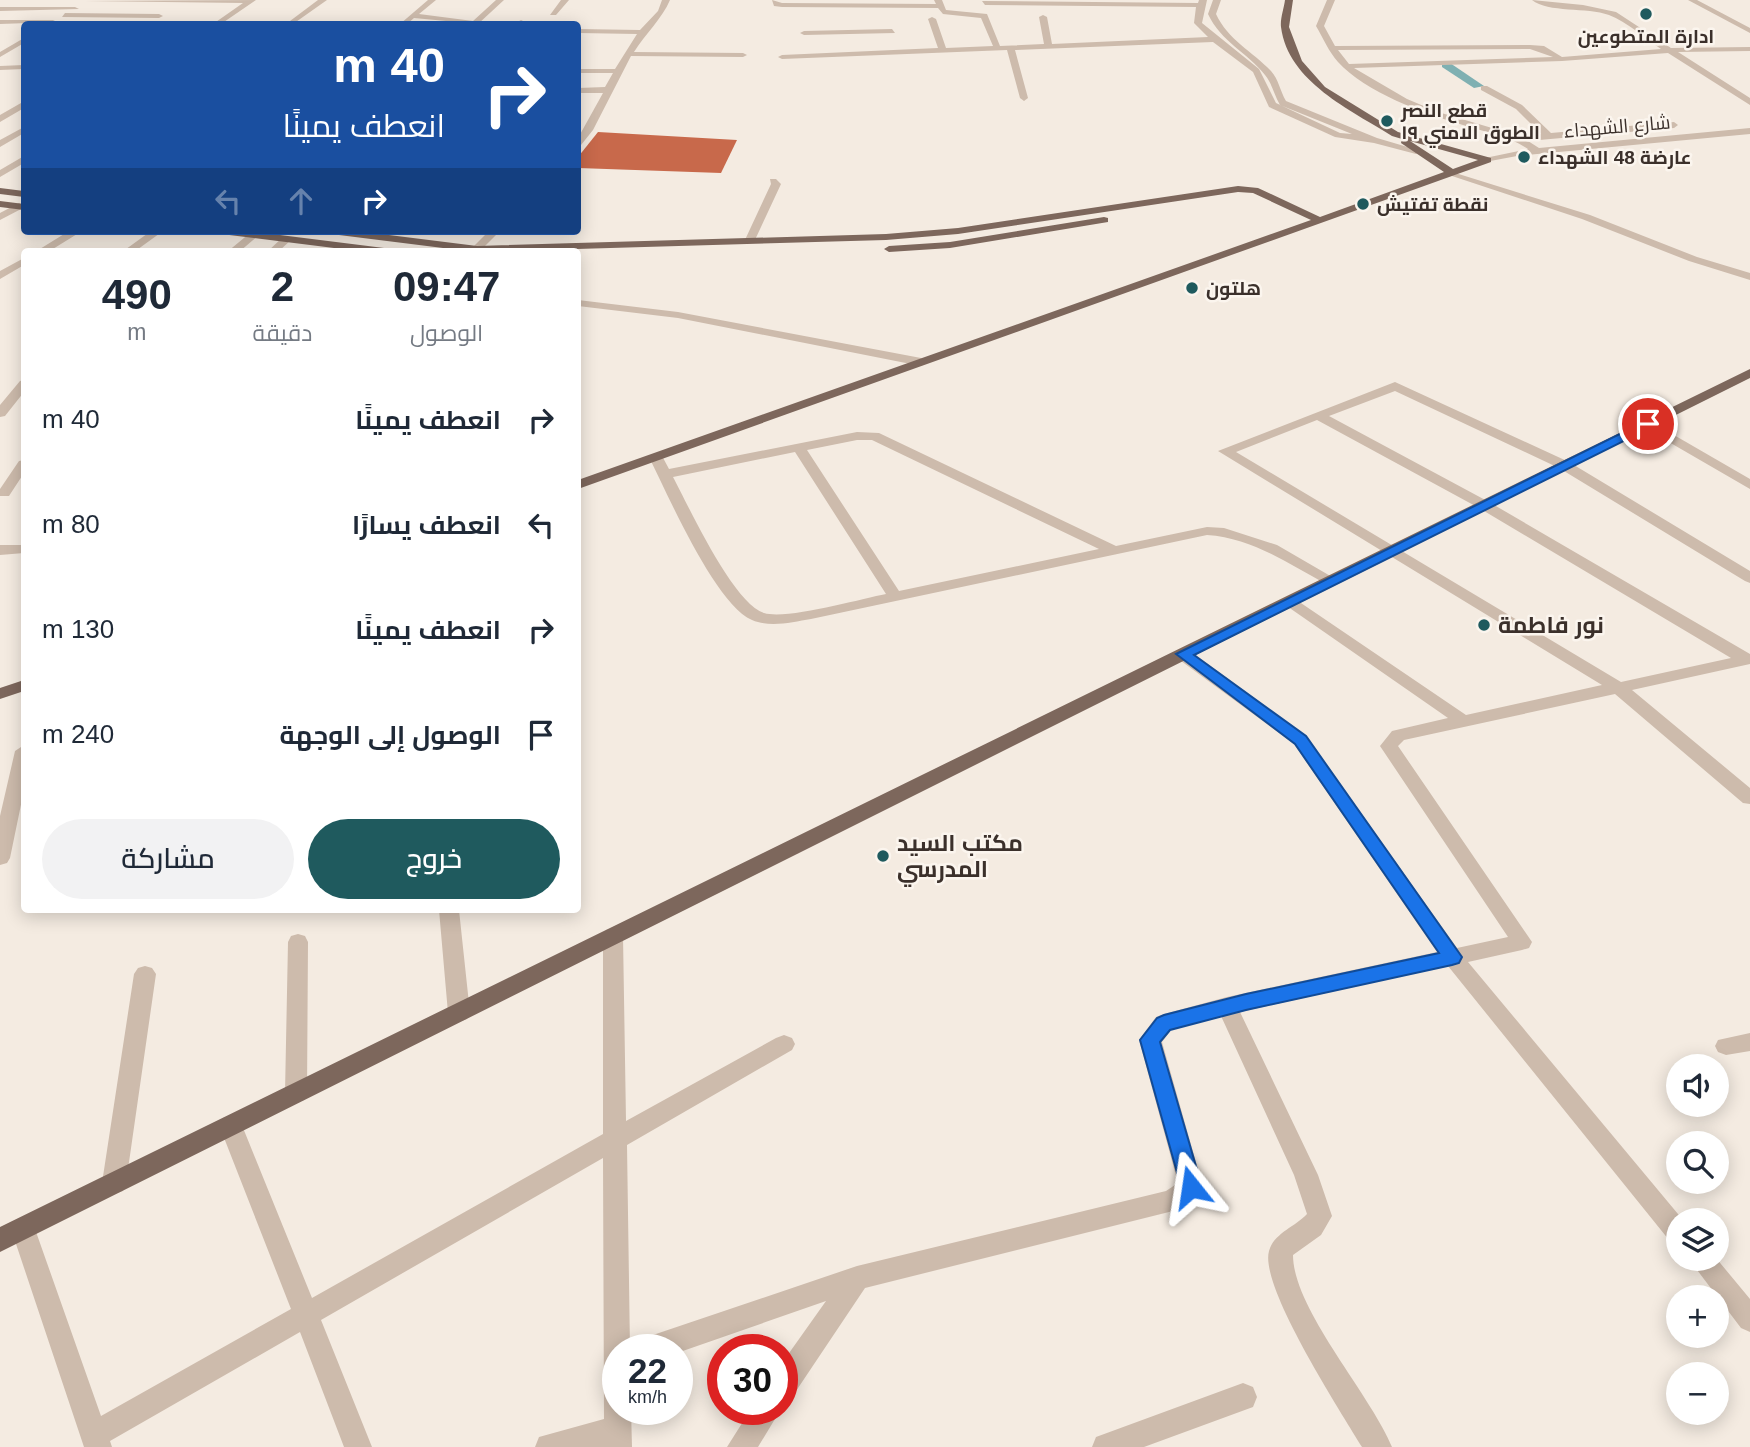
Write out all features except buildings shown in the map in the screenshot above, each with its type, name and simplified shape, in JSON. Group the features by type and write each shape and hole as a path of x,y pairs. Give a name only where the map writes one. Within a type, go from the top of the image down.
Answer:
{"main road":[{"path":"1289,0 1285,27 1298,62 1306,75 1345,105 1395,134 1416,151 1452,173"},
{"path":"1395,134 1488,160"},
{"path":"581,484 1488,160"},
{"path":"544,248 886,237 958,231 1216,190 1249,189 1317,219"},
{"path":"0,191 21,194"},
{"path":"879,250 950,245 1227,199 1270,197"},
{"path":"0,204 21,206"},
{"path":"254,235 287,239 323,248"},
{"path":"385,235 463,248"},
{"path":"581,258 865,250"},
{"path":"11,1235 1750,373"},
{"path":"0,694 21,686"}],"street":[{"path":"54,21 89,0 251,1"},
{"path":"293,21 323,0"},
{"path":"407,21 432,0"},
{"path":"478,21 500,0"},
{"path":"553,13 565,0"},
{"path":"583,130 642,32 661,12 666,0"},
{"path":"776,0 777,4 782,5 938,3 945,12 984,16 997,47"},
{"path":"1217,0 1212,14 1217,27 1276,82 1277,94 1283,103 1374,140"},
{"path":"1331,0 1320,26 1332,48 1347,66 1404,101 1435,114 1519,139 1536,151"},
{"path":"1536,0 1542,4 1583,7 1613,14 1750,102"},
{"path":"1692,0 1750,31"},
{"path":"221,21 251,1"},
{"path":"985,3 1202,3 1199,23 1214,39 1256,71 1272,105 1338,135 1374,140 1416,151"},
{"path":"0,9 75,9"},
{"path":"65,15 159,16"},
{"path":"413,16 452,21"},
{"path":"1043,17 1048,45"},
{"path":"932,19 943,51"},
{"path":"0,22 21,22"},
{"path":"804,33 893,27 901,52"},
{"path":"581,31 642,32"},
{"path":"12,38 21,39"},
{"path":"782,57 1228,38"},
{"path":"1,53 21,41"},
{"path":"1010,46 1024,98"},
{"path":"1332,48 1530,47 1566,57"},
{"path":"1347,66 1672,50 1750,49"},
{"path":"1,53 21,52"},
{"path":"631,54 743,55"},
{"path":"0,68 21,67"},
{"path":"581,71 618,71"},
{"path":"1484,88 1518,107 1548,136"},
{"path":"581,90 608,90"},
{"path":"0,119 21,107"},
{"path":"1620,120 1653,140"},
{"path":"1519,139 1674,125"},
{"name":"شارع الشهداء","path":"1488,160 1505,154 1750,131"},
{"path":"0,145 21,132"},
{"path":"0,174 21,161"},
{"path":"1452,173 1586,217 1693,259 1750,277"},
{"path":"749,242 776,184 773,181"},
{"path":"0,216 21,206"},
{"path":"47,248 70,235"},
{"path":"133,248 152,235"},
{"path":"237,248 254,235"},
{"path":"477,248 491,235"},
{"path":"277,248 287,239"},
{"path":"0,276 21,263"},
{"path":"581,303 678,315 921,362"},
{"path":"1750,578 1564,465 1395,386 1226,451 1619,688 1750,798"},
{"path":"0,413 21,388"},
{"path":"1317,415 1484,505 1748,660"},
{"path":"1648,424 1750,485"},
{"path":"665,474 863,435 874,436 1113,550"},
{"path":"799,448 895,596"},
{"path":"656,457 729,593 749,612 768,619 786,618 895,596 1198,532 1225,532 1251,539 1331,581"},
{"path":"4,494 21,468"},
{"path":"0,550 21,549"},
{"path":"1290,601 1461,719"},
{"path":"1184,654 1300,740 1452,957 1666,1217"},
{"path":"693,1334 857,1278 1172,1201 1191,1187 1150,1040 1164,1023 1227,1006 1522,942 1389,746 1398,735 1461,719 1748,660"},
{"path":"0,858 20,790"},
{"path":"449,913 459,1013"},
{"path":"613,936 617,1334"},
{"path":"296,1093 298,942"},
{"path":"114,1183 145,974"},
{"path":"1227,1006 1306,1175 1320,1216 1316,1224 1281,1251 1278,1264 1302,1319 1378,1447"},
{"path":"1726,1046 1750,1042"},
{"path":"11,1235 96,1441 306,1315 784,1044"},
{"path":"231,1125 358,1447"},
{"path":"1711,1271 1750,1319"},
{"path":"798,1364 857,1278"},
{"path":"1106,1447 1243,1397"},
{"path":"741,1447 756,1425"},
{"path":"550,1447 618,1438"}],"waterway":[{"path":"1446,65 1478,86"}],"place":[{"name":"ادارة المتطوعين","path":"1646,14"},
{"name":"قطع النصر الطوق الامني ۱۹","path":"1387,121"},
{"name":"عارضة 48 الشهداء","path":"1524,157"},
{"name":"نقطة تفتيش","path":"1363,204"},
{"name":"هلتون","path":"1192,288"},
{"name":"نور فاطمة","path":"1484,625"},
{"name":"مكتب السيد المدرسي","path":"883,856"}],"route":[{"path":"1191,1187 1150,1040 1164,1023 1227,1006 1452,957 1300,740 1184,654 1648,424"}]}
